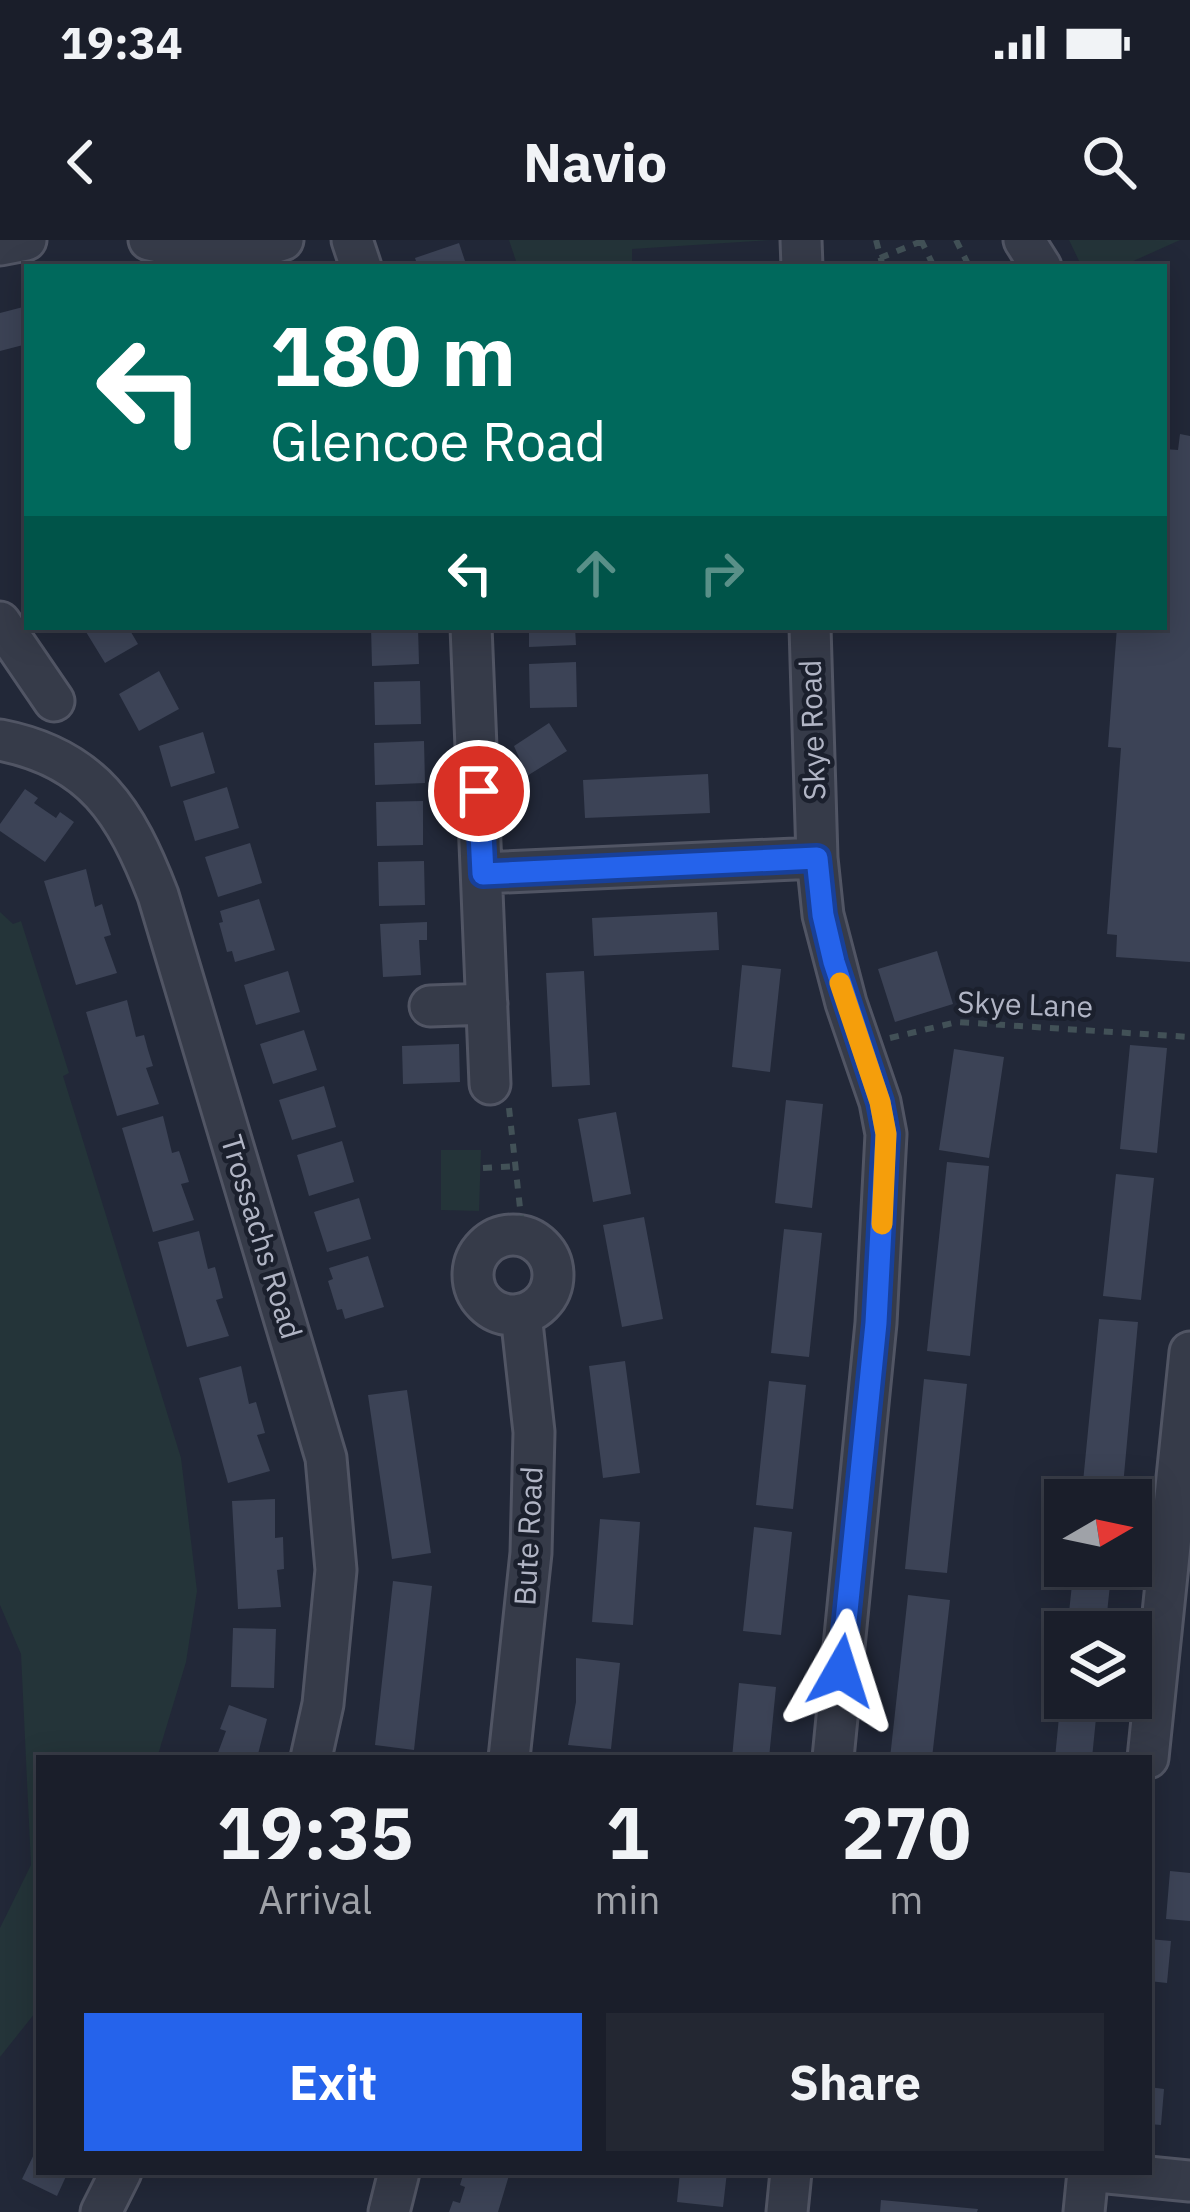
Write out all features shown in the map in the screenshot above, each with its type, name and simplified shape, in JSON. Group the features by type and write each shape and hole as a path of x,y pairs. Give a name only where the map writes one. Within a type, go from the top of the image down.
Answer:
{"street":[{"path":"0,245 26,240"},
{"path":"149,240 235,255 283,240"},
{"path":"0,622 54,701"},
{"path":"471,630 490,1084"},
{"name":"Skye Road","path":"810,630 817,858 826,931 886,1134 876,1323 832,1755"},
{"name":"Trossachs Road","path":"0,740 57,756 92,781 122,815 158,896 326,1457 336,1570 323,1704 312,1755"},
{"path":"483,874 817,858"},
{"path":"430,1006 487,1004"},
{"path":"506,1235 524,1235 540,1244 554,1276 549,1293 537,1307 521,1314 503,1314 476,1291 477,1256 489,1242 506,1235"},
{"name":"Bute Road","path":"509,1755 531,1553 534,1432 521,1314"},
{"path":"1148,1755 1190,1352"},
{"path":"101,2212 120,2175"},
{"path":"389,2212 398,2175"},
{"path":"787,2212 791,2175"},
{"path":"1084,2212 1088,2175"},
{"path":"1129,2175 1190,2181"}],"path":[{"path":"876,240 882,263 921,240"},
{"name":"Skye Lane","path":"861,1045 957,1022 1190,1037"},
{"path":"490,1084 507,1091 524,1235"},
{"path":"483,1168 517,1166"}],"shaded area":[{"path":"509,240 770,240 632,249 632,264 517,264"},
{"path":"1069,240 1180,240 1127,264 1081,264"},
{"path":"0,912 13,924 21,921 69,1073 63,1076 181,1458 197,1591 186,1662 158,1755 36,1755 36,2012 0,2057 0,1928 31,1865 21,1654 0,1605"},
{"path":"441,1150 481,1150 479,1211 441,1210"}],"building":[{"path":"459,243 466,264 417,264 415,258"},
{"path":"24,307 24,345 0,351 0,313"},
{"path":"1180,434 1190,436 1190,962 1116,957 1117,935 1107,934 1121,748 1108,747 1117,630 1167,630 1167,449 1178,450"},
{"path":"85,630 130,630 138,644 105,663"},
{"path":"371,630 418,630 419,664 372,666"},
{"path":"529,630 575,630 576,645 529,647"},
{"path":"576,662 577,707 530,708 529,664"},
{"path":"159,671 179,709 139,731 119,694"},
{"path":"420,681 421,724 375,725 374,682"},
{"path":"549,723 567,751 527,776 514,746"},
{"path":"203,732 215,773 171,787 159,746"},
{"path":"424,741 425,783 375,785 374,743"},
{"path":"708,774 710,813 585,818 583,780"},
{"path":"227,787 239,828 195,841 183,801"},
{"path":"25,789 38,798 34,803 56,818 60,812 74,822 45,862 0,831"},
{"path":"423,801 423,845 377,846 376,802"},
{"path":"250,843 262,883 218,897 205,857"},
{"path":"424,861 425,905 379,906 378,862"},
{"path":"86,869 95,907 102,904 111,935 104,937 117,973 76,985 44,881"},
{"path":"259,899 275,950 235,962 232,951 227,952 220,911"},
{"path":"717,912 719,950 594,956 592,918"},
{"path":"427,922 427,940 419,940 421,975 383,977 380,924"},
{"path":"937,951 953,1004 895,1022 878,969"},
{"path":"742,965 781,969 770,1072 732,1067"},
{"path":"288,971 300,1012 256,1025 244,985"},
{"path":"584,971 590,1085 552,1087 546,973"},
{"path":"127,1000 136,1037 144,1035 153,1066 146,1068 159,1104 117,1116 86,1012"},
{"path":"304,1030 317,1070 273,1084 260,1044"},
{"path":"459,1044 460,1082 403,1084 402,1046"},
{"path":"1130,1045 1167,1048 1157,1153 1120,1149"},
{"path":"954,1049 1004,1057 989,1158 939,1150"},
{"path":"324,1086 336,1127 292,1140 279,1100"},
{"path":"786,1100 823,1104 812,1208 775,1203"},
{"path":"616,1112 631,1194 593,1202 578,1119"},
{"path":"163,1116 172,1153 179,1151 189,1182 181,1184 194,1220 153,1232 122,1128"},
{"path":"342,1141 354,1182 309,1196 297,1155"},
{"path":"947,1162 989,1166 970,1356 927,1351"},
{"path":"1116,1174 1154,1178 1141,1300 1103,1296"},
{"path":"359,1198 371,1239 327,1252 314,1212"},
{"path":"644,1217 663,1319 622,1327 603,1225"},
{"path":"784,1229 822,1233 809,1357 771,1353"},
{"path":"199,1231 208,1269 215,1267 223,1298 216,1300 229,1336 187,1347 158,1242"},
{"path":"368,1256 384,1307 345,1319 342,1309 337,1310 329,1268"},
{"path":"1099,1319 1138,1322 1124,1479 1083,1479"},
{"path":"625,1361 640,1473 603,1478 589,1366"},
{"path":"241,1366 249,1404 256,1402 265,1433 257,1435 270,1471 228,1483 199,1378"},
{"path":"924,1379 967,1384 947,1573 905,1569"},
{"path":"769,1381 806,1385 793,1509 756,1505"},
{"path":"407,1390 431,1553 392,1559 368,1395"},
{"path":"275,1499 275,1538 283,1537 284,1569 277,1570 281,1607 238,1609 232,1501"},
{"path":"600,1519 640,1522 633,1625 592,1622"},
{"path":"754,1527 792,1532 781,1635 743,1631"},
{"path":"393,1581 432,1586 414,1750 375,1745"},
{"path":"1072,1587 1110,1587 1107,1611 1069,1611"},
{"path":"908,1595 950,1600 932,1755 890,1755"},
{"path":"233,1628 276,1629 274,1688 231,1687"},
{"path":"576,1658 620,1663 611,1749 568,1745 576,1702"},
{"path":"739,1683 776,1687 769,1755 732,1755"},
{"path":"229,1705 267,1719 258,1755 217,1755 226,1731 220,1729"},
{"path":"1059,1719 1096,1719 1092,1755 1055,1755"},
{"path":"1170,1871 1190,1873 1190,1921 1166,1919"},
{"path":"1152,1939 1171,1941 1167,1983 1152,1981"},
{"path":"1152,2087 1164,2089 1161,2125 1152,2124"},
{"path":"36,2150 36,2175 67,2175 57,2196 22,2179"},
{"path":"463,2175 509,2175 498,2212 449,2212 453,2201 460,2203 465,2187 460,2185"},
{"path":"680,2175 727,2175 723,2207 677,2202"},
{"path":"881,2200 978,2209 880,2212"}],"slow traffic":[{"path":"840,983 886,1134 882,1224"}],"route":[{"path":"479,791 483,874 817,858 834,962 886,1134 876,1323 841,1671"}]}
